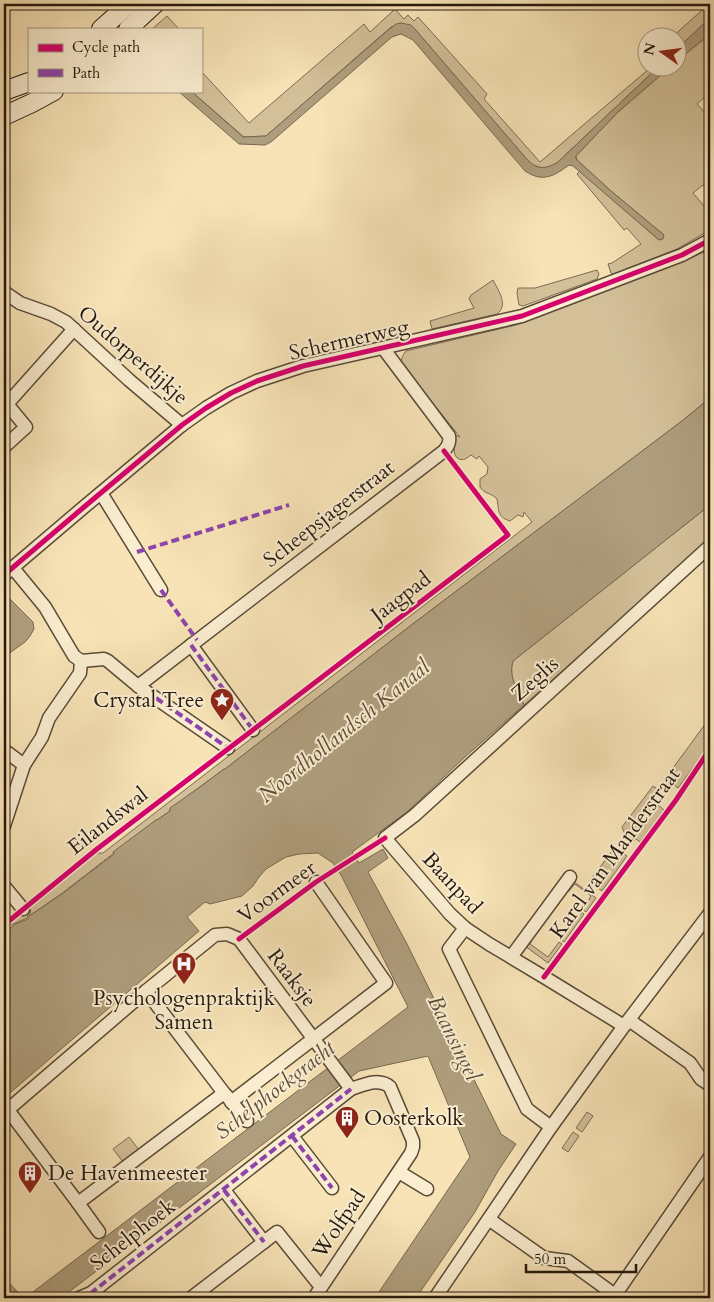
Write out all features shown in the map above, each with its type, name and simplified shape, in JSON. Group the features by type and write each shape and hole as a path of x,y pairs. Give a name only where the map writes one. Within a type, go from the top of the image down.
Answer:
{"street":[{"path":"102,28 129,4"},
{"path":"129,28 156,4"},
{"path":"4,91 28,82"},
{"path":"4,116 32,104 52,92"},
{"name":"Schermerweg","path":"8,572 182,425 231,393 304,366 522,316 682,255 710,240"},
{"name":"Oudorperdijkje","path":"4,292 20,303 59,317 182,425"},
{"path":"4,447 26,426 7,404 74,329"},
{"name":"Scheepsjagerstraat","path":"138,686 448,447 450,442 449,436 384,348"},
{"path":"101,492 161,590"},
{"name":"Zeglis","path":"386,838 415,815 710,546"},
{"path":"8,572 45,608 74,656 81,661 104,659 108,661 138,686 228,748"},
{"path":"191,645 253,730"},
{"path":"4,826 24,765 42,738 49,718 80,673 81,661"},
{"path":"4,750 24,765"},
{"name":"Baanpad","path":"386,838 450,914 465,928 690,1063 701,1079 710,1085"},
{"name":"Karel van Manderstraat","path":"511,957 570,877"},
{"name":"Voormeer","path":"316,882 386,983"},
{"path":"4,886 23,909"},
{"path":"435,1298 490,1220 551,1127 626,1023 708,921"},
{"path":"465,928 449,949 527,1109 551,1127"},
{"name":"Voormeer","path":"6,1111 146,991 215,936 227,934 239,939"},
{"name":"Raaksje","path":"239,939 349,1086"},
{"name":"Raaksje","path":"78,1203 314,1040 386,983"},
{"path":"146,991 247,1121"},
{"name":"Wolfpad","path":"314,1298 399,1172 411,1153 414,1144 390,1087 384,1082 349,1086"},
{"name":"Schelphoek","path":"80,1298 91,1293 224,1190 292,1136 349,1086"},
{"path":"6,1111 100,1232"},
{"path":"292,1136 332,1188"},
{"path":"490,1220 544,1258 568,1262 614,1297 710,1158"},
{"path":"399,1172 427,1189"},
{"path":"224,1190 264,1242"},
{"path":"191,1298 277,1232 321,1287"}],"shaded area":[{"path":"710,4 710,18 686,41 686,28 682,28"},
{"path":"395,9 404,19 408,15 414,21 418,17 487,94 484,99 540,162 638,78 646,78 558,162 545,168 531,164 414,28 401,23 391,27 266,136 244,137 192,92 202,92 202,72 249,123 364,24 370,32"},
{"path":"167,16 178,28 153,28"},
{"path":"710,34 710,87 705,92 707,95 697,104 710,118 710,192 703,185 693,193 710,213 710,230 677,249 613,274 608,264 641,244 627,228 624,230 577,174 580,171 659,240 664,235 611,191 577,160 576,156 618,112 657,78 686,78 686,54"},
{"path":"710,249 710,398 61,894 29,916 30,910 27,918 11,925 10,923 97,853 103,853 532,522 524,512 523,517 518,515 510,521 501,515 497,499 480,487 480,479 487,474 488,467 479,456 477,459 471,455 462,460 456,457 454,451 455,435 460,437 403,366 402,358 406,351 516,325 689,259"},
{"path":"597,270 599,274 597,279 523,306 519,305 518,288 535,288"},
{"path":"493,280 500,293 502,302 502,306 497,314 432,329 430,321 474,308 469,299 471,295"},
{"path":"710,505 710,539 524,705 513,678 513,661"},
{"path":"706,723 710,726 710,745 678,788 669,781 676,770 673,768"},
{"path":"653,786 659,790 652,800 664,810 640,842 636,839 632,843 627,839 622,827"},
{"path":"615,847 627,856 602,891 589,882"},
{"path":"573,881 596,898 586,912 583,910 591,896 575,884 568,892 566,891"},
{"path":"582,912 584,914 564,942 561,940 563,936"},
{"path":"535,934 530,944 548,957 559,942 562,944 548,963 525,946"},
{"path":"587,1112 593,1116 582,1132 576,1128"},
{"path":"573,1132 579,1136 568,1152 562,1148"},
{"path":"129,1137 139,1150 123,1162 113,1149"}],"water":[{"path":"710,18 710,34 686,54 686,41"},
{"path":"396,24 411,25 524,156 532,164 540,167 548,167 558,162 646,78 657,78 618,112 575,157 611,191 664,235 663,239 659,240 573,166 569,165 548,177 537,177 525,171 413,40 401,34 392,37 271,142 265,145 239,144 179,92 192,92 243,137 266,136"},
{"name":"Noordhollandsch Kanaal","path":"710,398 710,505 513,661 513,678 524,705 407,812 352,852 359,863 383,849 388,858 368,872 406,942 501,1134 516,1144 475,1212 416,1298 375,1298 470,1157 428,1056 359,1071 61,1298 25,1298 408,1007 341,875 333,863 318,853 299,854 286,857 266,869 253,886 242,896 210,904 205,902 187,917 199,931 4,1098 4,933 15,924 28,919 29,916 62,894 114,854 113,852 170,811 170,808 225,769"},
{"path":"4,593 33,622 34,629 25,642 4,657"},
{"path":"4,1277 23,1298 4,1298"}],"marked path":[{"path":"137,552 289,505"},
{"path":"161,590 197,640"},
{"path":"191,645 253,730"},
{"path":"156,698 228,748"},
{"path":"79,1298 91,1293 351,1089"},
{"path":"292,1136 332,1188"},
{"path":"224,1190 264,1242"}],"cycle path":[{"path":"4,575 182,425 231,393 257,381 303,366 522,316 682,255 710,240"},
{"name":"Jaagpad","path":"4,925 97,849 508,535 444,451"},
{"path":"544,977 676,800 710,749"},
{"path":"239,939 316,882 385,838"}],"place":[{"name":"Crystal Tree","path":"222,721"},
{"name":"Psychologenpraktijk Samen","path":"184,985"},
{"name":"Oosterkolk","path":"347,1139"},
{"name":"De Havenmeester","path":"30,1194"}],"water label":[{"name":"Baansingel","path":"454,1038"},
{"name":"Schelphoekgracht","path":"275,1090"}]}
